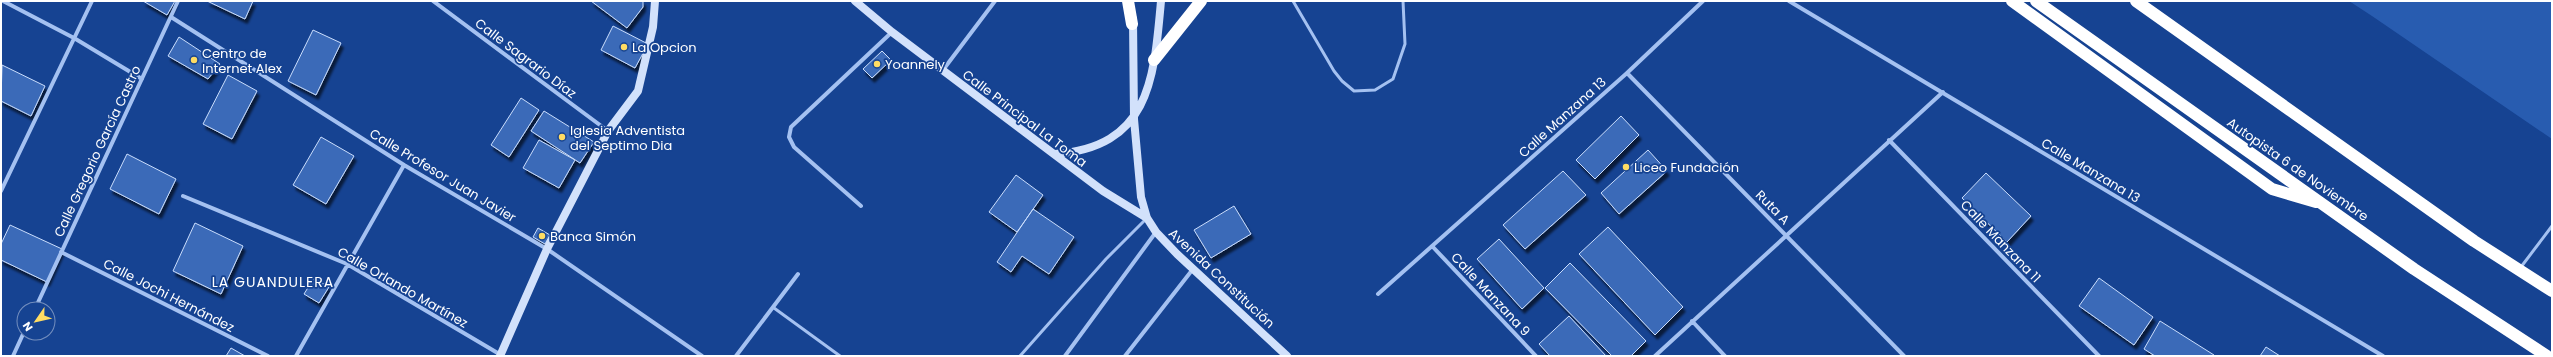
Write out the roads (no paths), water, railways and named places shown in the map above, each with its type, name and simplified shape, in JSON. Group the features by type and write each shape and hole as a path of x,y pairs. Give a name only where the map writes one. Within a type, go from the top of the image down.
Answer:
{"highway":[{"path":"1128,1 1132,24"},
{"path":"1154,60 1201,1"},
{"path":"2012,1 2272,189 2324,204"},
{"name":"Autopista 6 de Noviembre","path":"2036,1 2414,269 2547,356"},
{"path":"2136,1 2474,241 2552,291"}],"street":[{"path":"3,1 74,38 142,79"},
{"path":"1,191 92,1"},
{"name":"Calle Gregorio García Castro","path":"39,301 178,1"},
{"name":"Calle Sagrario Díaz","path":"433,1 608,131"},
{"path":"501,355 548,249 608,131 638,91 653,27 655,1"},
{"name":"Calle Principal La Toma","path":"855,1 892,32 1103,191 1147,218"},
{"path":"943,71 995,1"},
{"name":"Avenida Constitución","path":"1134,1 1132,24 1134,119 1141,196 1147,218 1156,232 1193,269 1287,356"},
{"path":"1055,154 1077,152 1095,146 1115,136 1134,119 1147,92 1154,60 1161,1"},
{"name":"Calle Manzana 13","path":"1378,294 1626,73 1703,1"},
{"name":"Calle Manzana 13","path":"1789,1 2383,356"},
{"name":"Calle Profesor Juan Javier","path":"171,17 404,165 548,249 702,356"},
{"path":"861,206 794,147 789,137 791,127 892,32"},
{"name":"Ruta A","path":"1626,73 1904,356"},
{"path":"1655,356 1943,92"},
{"name":"Calle Manzana 11","path":"1889,140 2099,356"},
{"path":"296,356 404,165"},
{"name":"Calle Orlando Martínez","path":"183,196 347,264 501,355"},
{"path":"1065,356 1156,232"},
{"name":"Calle Manzana 9","path":"1432,246 1536,356"},
{"name":"Calle Jochi Hernández","path":"61,252 268,356"},
{"path":"1125,356 1193,269"},
{"path":"736,356 774,308 798,274"},
{"path":"1692,321 1725,356"},
{"path":"13,356 20,341"}],"lane":[{"path":"1293,1 1334,71 1342,81 1354,91 1375,90 1393,80 1405,44 1403,1"},
{"path":"1020,356 1106,259 1147,218"},
{"path":"2519,270 2552,226"},
{"path":"774,308 840,356"}],"place":[{"name":"La Opcion","path":"624,47"},
{"name":"Centro de Internet Alex","path":"194,60"},
{"name":"Yoannely","path":"877,64"},
{"name":"Iglesia Adventista del Septimo Dia","path":"562,137"},
{"name":"Liceo Fundación","path":"1626,167"},
{"name":"Banca Simón","path":"542,236"}],"district":[{"name":"LA GUANDULERA","path":"273,282"}]}
